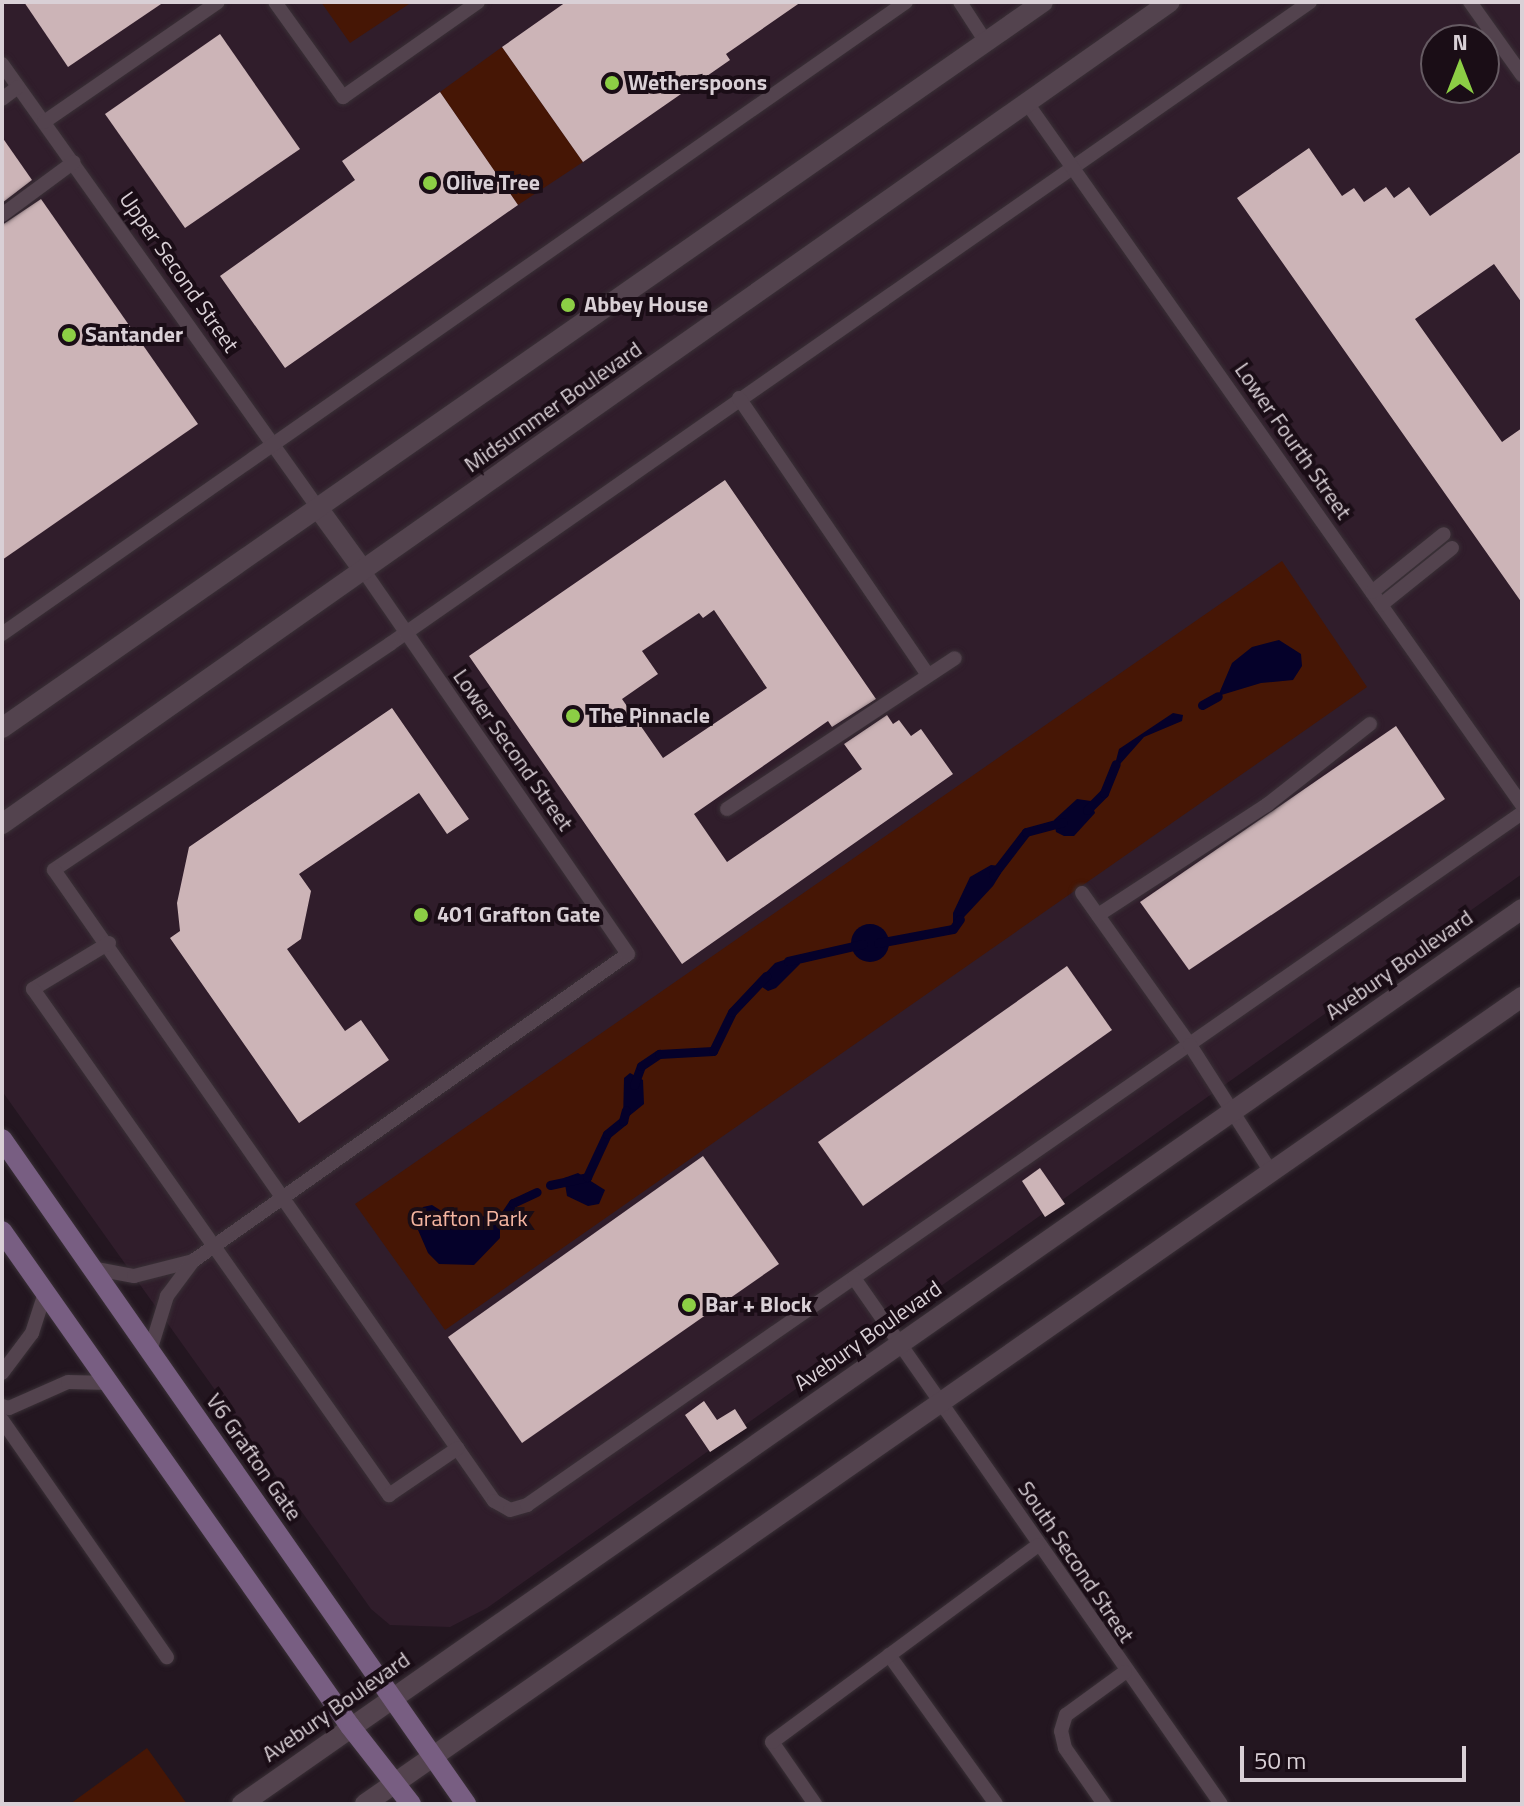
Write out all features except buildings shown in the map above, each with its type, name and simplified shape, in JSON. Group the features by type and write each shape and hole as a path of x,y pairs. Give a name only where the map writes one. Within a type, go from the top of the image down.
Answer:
{"street":[{"path":"2,728 1043,2"},
{"name":"Midsummer Boulevard","path":"2,824 1170,2"},
{"path":"318,508 363,570"},
{"name":"Avebury Boulevard","path":"250,1798 1522,909"},
{"path":"365,1804 1522,997"},
{"name":"V6 Grafton Gate","path":"2,1139 466,1804"},
{"path":"2,1231 350,1726 411,1804"}],"lane":[{"path":"44,122 218,2"},
{"path":"275,2 343,97 478,2"},
{"path":"2,634 906,2"},
{"path":"960,2 986,42"},
{"path":"1310,2 405,634 54,870 109,943 287,1197 494,1501 510,1510 527,1505 1522,813"},
{"path":"1470,2 1522,75"},
{"name":"Upper Second Street","path":"2,64 318,508"},
{"path":"2,99 18,87"},
{"name":"Lower Fourth Street","path":"1027,103 1522,805"},
{"path":"2,215 74,162"},
{"path":"739,398 928,675"},
{"path":"1377,599 1444,534"},
{"path":"1377,599 1452,548"},
{"name":"Lower Second Street","path":"287,1197 628,954 363,570"},
{"path":"727,809 955,658"},
{"path":"1098,915 1267,805 1370,724"},
{"path":"1082,893 1190,1045 1271,1172"},
{"path":"109,943 33,989 389,1495 458,1448"},
{"path":"91,1268 134,1276 193,1261 287,1197"},
{"path":"150,1351 167,1296 193,1261"},
{"name":"South Second Street","path":"854,1278 1125,1672 1221,1804"},
{"path":"2,1373 32,1333 46,1290"},
{"path":"2,1406 9,1408 68,1382 111,1383"},
{"path":"2,1420 167,1657"},
{"path":"815,1804 772,1742 1038,1545"},
{"path":"889,1655 996,1804"},
{"path":"1104,1804 1065,1748 1061,1731 1066,1715 1125,1672"}],"shaded area":[{"path":"2,2 1522,2 1522,874 487,1608 450,1627 390,1625 371,1609 2,1091"},
{"path":"1279,640 1301,654 1302,666 1293,680 1261,683 1218,696 1232,663 1252,647"},
{"path":"1173,713 1183,715 1182,721 1144,737 1113,772 1119,749"},
{"path":"1077,799 1091,801 1095,813 1074,836 1064,836 1056,832 1054,820"},
{"path":"991,865 1000,866 1001,873 953,929 953,913 970,877"},
{"path":"870,924 884,929 889,943 884,957 870,962 856,957 851,943 856,929"},
{"path":"796,956 800,964 776,988 768,991 756,983 775,963"},
{"path":"630,1073 643,1080 644,1104 623,1121 624,1078"},
{"path":"578,1173 605,1190 599,1204 588,1206 567,1196 564,1178"},
{"path":"432,1205 464,1225 477,1216 493,1217 500,1222 500,1238 474,1265 439,1264 428,1253 415,1223 423,1207"}],"green space":[{"path":"321,2 412,2 350,43"},
{"path":"502,47 583,162 518,205 440,92"},
{"name":"Grafton Park","path":"1282,561 1367,687 445,1330 355,1204"},
{"path":"147,1748 187,1804 70,1804"}],"waterway":[{"path":"1202,705 1218,696"},
{"path":"1087,810 1104,793 1116,764"},
{"path":"993,875 1026,832 1063,822"},
{"path":"878,943 953,929 960,919"},
{"path":"788,961 863,944"},
{"path":"634,1085 641,1066 659,1054 713,1051 732,1012 766,976"},
{"path":"550,1185 587,1177 607,1134 623,1121 626,1110"},
{"path":"500,1222 513,1203 537,1192"}],"place":[{"name":"Wetherspoons","path":"612,83"},
{"name":"Olive Tree","path":"430,183"},
{"name":"Abbey House","path":"568,305"},
{"name":"Santander","path":"69,335"},
{"name":"The Pinnacle","path":"573,716"},
{"name":"401 Grafton Gate","path":"421,915"},
{"name":"Bar + Block","path":"689,1305"}]}
